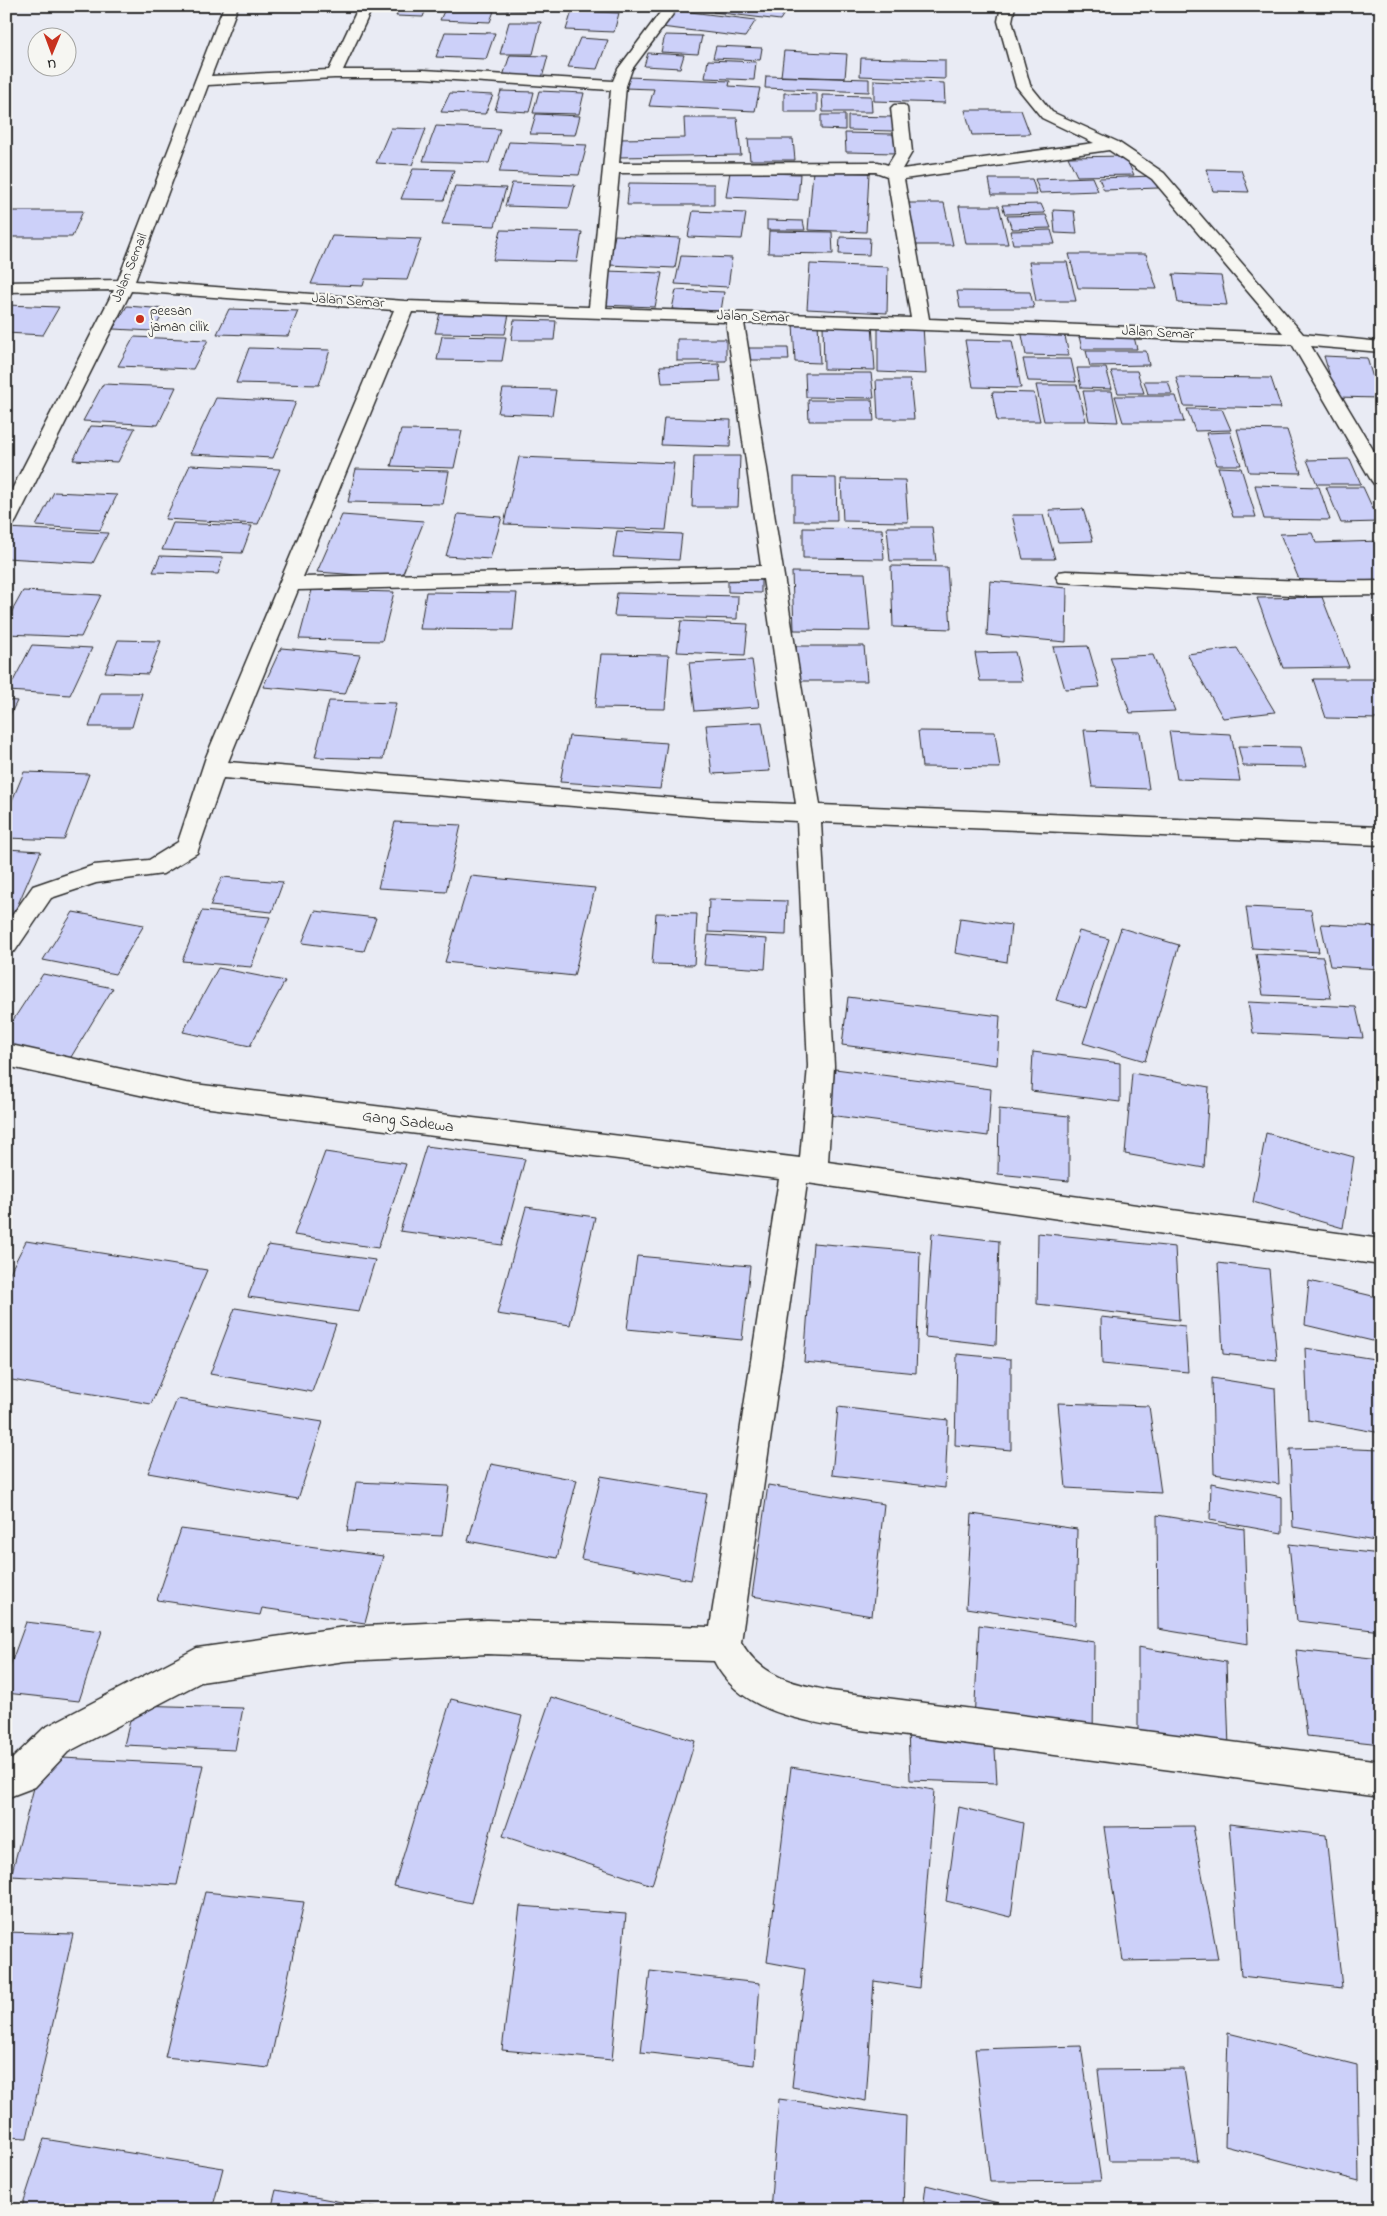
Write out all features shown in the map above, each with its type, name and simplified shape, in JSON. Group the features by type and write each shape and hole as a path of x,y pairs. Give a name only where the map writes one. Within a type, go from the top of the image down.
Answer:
{"street":[{"name":"Jalan Semail","path":"6,521 125,285 231,6"},
{"path":"334,74 366,6"},
{"path":"597,312 619,86 625,69 672,6"},
{"path":"1008,6 1005,21 1023,86 1047,115 1112,145 1158,176 1298,340 1381,480"},
{"path":"204,81 334,74 423,74 619,86"},
{"path":"900,108 904,152 894,173 921,323"},
{"path":"610,168 878,167 894,173 1112,145"},
{"name":"Jalan Semar","path":"6,287 125,285 405,306 921,323 1298,340 1381,347"},
{"path":"6,944 42,892 94,874 154,868 188,847 214,769 405,306"},
{"path":"734,316 809,813 821,1066 724,1644 736,1665 755,1684 797,1702 846,1711 1024,1735 1381,1779"},
{"path":"290,584 772,572"},
{"path":"1066,577 1158,580 1307,589 1381,588"},
{"path":"214,769 645,805 1381,836"},
{"name":"Gang Sadewa","path":"6,1055 186,1094 804,1171 1381,1252"},
{"path":"6,1780 22,1774 56,1740 197,1665 345,1644 487,1637 724,1644"}],"building":[{"path":"53,6 98,6 97,8 52,8"},
{"path":"119,6 168,6 165,11 117,9"},
{"path":"400,6 427,6 423,17 396,16"},
{"path":"479,6 547,6 546,11 478,9"},
{"path":"557,6 624,6 623,11 556,8"},
{"path":"717,6 789,6 780,20 713,12"},
{"path":"445,9 494,11 490,22 440,20"},
{"path":"674,10 756,20 745,37 661,27"},
{"path":"572,11 619,13 614,32 566,30"},
{"path":"509,22 541,22 533,54 500,54"},
{"path":"445,32 495,33 486,59 436,57"},
{"path":"665,35 702,36 698,54 661,52"},
{"path":"580,38 608,40 597,69 568,67"},
{"path":"716,46 762,48 760,60 713,58"},
{"path":"784,51 847,54 845,78 781,76"},
{"path":"648,53 684,55 680,68 644,66"},
{"path":"510,55 548,56 542,78 503,76"},
{"path":"861,58 945,60 945,79 860,76"},
{"path":"708,60 756,62 754,80 705,78"},
{"path":"766,76 869,79 869,92 765,88"},
{"path":"628,77 730,81 729,86 760,88 755,111 649,106 654,89 624,88"},
{"path":"874,80 944,83 945,103 874,101"},
{"path":"501,91 534,92 529,112 495,110"},
{"path":"539,91 584,93 579,114 533,113"},
{"path":"450,93 493,95 485,114 441,112"},
{"path":"784,93 817,94 817,112 784,112"},
{"path":"822,95 871,96 872,112 823,112"},
{"path":"965,110 1021,110 1030,134 972,135"},
{"path":"536,114 580,116 575,135 530,134"},
{"path":"821,115 845,115 845,130 821,129"},
{"path":"848,116 892,117 893,131 848,130"},
{"path":"684,118 737,118 741,155 618,157 618,139 685,138"},
{"path":"436,126 500,129 489,163 423,161"},
{"path":"391,128 426,129 412,165 376,163"},
{"path":"845,133 893,134 896,153 846,152"},
{"path":"748,139 793,139 795,160 750,160"},
{"path":"509,142 587,145 579,175 499,172"},
{"path":"1125,156 1134,175 1077,176 1068,157"},
{"path":"413,169 454,170 444,200 401,199"},
{"path":"1206,169 1241,170 1249,192 1213,191"},
{"path":"813,171 869,173 866,232 808,230"},
{"path":"730,172 800,174 798,200 726,197"},
{"path":"1152,176 1158,188 1104,190 1099,178"},
{"path":"1092,177 1098,191 1040,193 1035,179"},
{"path":"989,179 1032,179 1037,195 992,195"},
{"path":"512,183 575,185 569,208 505,206"},
{"path":"629,183 714,184 714,205 627,205"},
{"path":"455,186 506,188 495,226 442,224"},
{"path":"902,203 944,203 953,245 909,245"},
{"path":"1041,204 1045,213 1005,214 1002,205"},
{"path":"959,206 999,206 1008,244 966,244"},
{"path":"1053,210 1074,211 1077,234 1055,233"},
{"path":"6,211 83,211 72,237 6,237"},
{"path":"693,211 746,213 742,239 688,237"},
{"path":"1046,215 1051,228 1012,229 1007,216"},
{"path":"767,220 803,221 805,230 767,230"},
{"path":"501,230 582,232 577,262 493,260"},
{"path":"1051,230 1055,244 1013,244 1010,231"},
{"path":"769,231 832,232 833,254 768,253"},
{"path":"615,235 680,238 675,268 609,265"},
{"path":"332,236 421,239 407,280 365,279 363,286 311,284"},
{"path":"840,237 870,238 869,255 839,254"},
{"path":"1069,254 1146,254 1157,289 1078,288"},
{"path":"681,256 732,258 728,287 675,284"},
{"path":"1029,262 1067,262 1076,301 1036,301"},
{"path":"810,264 888,267 887,313 807,309"},
{"path":"607,271 662,273 655,307 599,305"},
{"path":"1173,274 1221,276 1227,305 1178,303"},
{"path":"676,290 724,292 721,311 672,309"},
{"path":"957,291 1030,292 1034,308 960,308"},
{"path":"6,305 59,307 43,335 6,333"},
{"name":"peesan jaman cilik","path":"127,306 166,309 153,331 113,329"},
{"path":"229,309 298,311 288,336 217,334"},
{"path":"440,313 509,314 505,334 435,333"},
{"path":"514,320 556,321 554,340 511,340"},
{"path":"793,323 818,323 820,363 795,362"},
{"path":"823,323 872,324 875,370 824,369"},
{"path":"878,324 923,326 926,374 878,372"},
{"path":"1021,330 1064,331 1069,356 1026,355"},
{"path":"1078,332 1133,333 1137,349 1082,349"},
{"path":"442,336 506,337 502,361 437,360"},
{"path":"134,337 208,340 193,369 118,366"},
{"path":"677,339 726,339 726,361 677,361"},
{"path":"965,340 1012,341 1021,388 973,387"},
{"path":"249,348 330,350 319,385 236,383"},
{"path":"748,348 788,348 789,360 749,360"},
{"path":"1086,351 1146,351 1149,365 1090,366"},
{"path":"1324,356 1367,358 1379,398 1336,397"},
{"path":"1023,359 1071,359 1076,382 1028,381"},
{"path":"719,364 721,381 662,383 660,366"},
{"path":"1077,368 1106,368 1112,389 1081,388"},
{"path":"1111,371 1137,371 1144,393 1118,393"},
{"path":"805,373 871,373 874,398 806,397"},
{"path":"1176,377 1271,378 1281,408 1184,406"},
{"path":"876,380 910,380 914,419 878,419"},
{"path":"1144,381 1168,381 1172,394 1148,394"},
{"path":"103,384 176,387 158,425 83,421"},
{"path":"1036,385 1077,385 1086,421 1044,421"},
{"path":"503,389 556,390 552,415 498,413"},
{"path":"1083,391 1112,391 1118,422 1089,421"},
{"path":"992,392 1034,393 1040,421 997,421"},
{"path":"1115,396 1176,396 1184,422 1123,422"},
{"path":"216,398 296,402 273,458 190,454"},
{"path":"808,400 872,400 874,421 809,421"},
{"path":"1187,409 1222,409 1231,430 1195,431"},
{"path":"664,418 731,420 730,447 661,445"},
{"path":"91,426 135,428 118,462 73,460"},
{"path":"1237,429 1287,430 1301,473 1249,472"},
{"path":"401,430 462,431 454,468 391,466"},
{"path":"1230,432 1241,465 1217,465 1206,433"},
{"path":"694,456 740,456 738,507 692,507"},
{"path":"519,457 674,463 666,530 504,524"},
{"path":"1350,459 1361,484 1317,484 1307,460"},
{"path":"190,465 280,469 258,524 165,519"},
{"path":"1218,467 1241,468 1256,517 1233,517"},
{"path":"356,469 449,471 443,504 348,502"},
{"path":"794,477 836,478 837,521 794,521"},
{"path":"841,479 905,480 908,522 843,521"},
{"path":"1255,485 1319,487 1330,520 1264,519"},
{"path":"1326,487 1363,487 1379,522 1341,523"},
{"path":"54,492 117,495 100,530 36,526"},
{"path":"1083,509 1093,541 1058,542 1049,510"},
{"path":"458,514 502,517 490,559 446,556"},
{"path":"342,515 424,521 401,578 317,572"},
{"path":"1012,515 1043,515 1055,559 1023,559"},
{"path":"173,523 252,526 242,553 162,550"},
{"path":"887,527 932,527 936,561 890,561"},
{"path":"6,528 108,533 93,563 6,558"},
{"path":"803,528 882,529 884,559 803,558"},
{"path":"617,531 682,534 679,560 613,557"},
{"path":"1312,533 1316,543 1381,541 1381,582 1301,584 1280,534"},
{"path":"160,556 223,558 218,574 153,572"},
{"path":"891,566 947,567 951,629 893,627"},
{"path":"792,572 865,573 870,631 794,630"},
{"path":"728,576 761,577 761,593 728,592"},
{"path":"990,581 1067,588 1066,642 987,635"},
{"path":"312,590 394,592 382,641 299,639"},
{"path":"23,591 101,595 81,637 6,634 6,622"},
{"path":"426,592 517,593 513,630 420,629"},
{"path":"617,593 738,596 737,619 614,616"},
{"path":"1322,597 1349,667 1283,668 1257,598"},
{"path":"681,621 748,624 745,655 677,652"},
{"path":"118,640 161,641 148,674 105,672"},
{"path":"32,645 92,648 70,695 8,691"},
{"path":"796,646 864,646 867,681 799,681"},
{"path":"1088,646 1100,687 1065,689 1053,647"},
{"path":"281,648 360,655 345,694 263,687"},
{"path":"1237,648 1275,712 1223,718 1187,654"},
{"path":"1015,652 1022,681 980,681 975,653"},
{"path":"601,654 669,655 665,709 595,708"},
{"path":"1153,655 1175,711 1130,713 1110,657"},
{"path":"752,660 759,707 695,711 689,663"},
{"path":"1313,679 1381,679 1381,719 1326,718"},
{"path":"101,693 142,693 132,727 89,727"},
{"path":"6,700 17,701 6,723"},
{"path":"329,701 396,703 383,759 315,757"},
{"path":"762,722 770,771 712,774 706,725"},
{"path":"1084,730 1140,732 1149,789 1092,787"},
{"path":"918,731 995,732 1000,768 922,767"},
{"path":"1169,731 1231,734 1240,781 1177,779"},
{"path":"569,736 667,743 660,789 560,782"},
{"path":"1238,746 1301,747 1306,767 1243,766"},
{"path":"24,772 89,774 64,840 6,838 6,815"},
{"path":"395,822 461,825 446,892 378,888"},
{"path":"6,849 41,851 13,916 6,915"},
{"path":"471,876 595,888 574,976 445,962"},
{"path":"222,877 283,882 272,912 210,906"},
{"path":"709,899 787,901 786,935 708,932"},
{"path":"1246,907 1311,910 1319,952 1252,948"},
{"path":"202,911 270,917 251,967 182,961"},
{"path":"315,911 376,918 364,951 302,943"},
{"path":"73,912 144,925 115,974 43,960"},
{"path":"656,913 697,914 694,965 652,964"},
{"path":"960,918 1011,925 1007,962 955,953"},
{"path":"1321,924 1381,927 1381,969 1330,966"},
{"path":"1121,928 1179,945 1145,1061 1083,1043"},
{"path":"1079,931 1109,939 1086,1008 1056,1000"},
{"path":"708,935 767,939 765,969 704,965"},
{"path":"1256,954 1323,957 1331,998 1263,995"},
{"path":"218,968 285,981 250,1046 183,1032"},
{"path":"43,974 113,988 68,1062 6,1049 6,1031"},
{"path":"848,997 1000,1016 997,1065 842,1045"},
{"path":"1248,1002 1356,1007 1363,1038 1253,1033"},
{"path":"1033,1052 1120,1063 1120,1102 1031,1091"},
{"path":"835,1069 991,1089 988,1136 829,1115"},
{"path":"1132,1073 1209,1087 1204,1168 1125,1154"},
{"path":"999,1109 1069,1116 1069,1181 998,1174"},
{"path":"1266,1133 1354,1157 1343,1228 1253,1202"},
{"path":"426,1146 525,1159 502,1245 400,1231"},
{"path":"325,1152 406,1164 378,1248 294,1235"},
{"path":"526,1207 595,1217 570,1325 497,1314"},
{"path":"932,1233 999,1241 996,1345 925,1337"},
{"path":"1038,1233 1175,1247 1179,1320 1037,1304"},
{"path":"26,1241 207,1270 151,1404 6,1379 6,1280"},
{"path":"813,1243 920,1252 916,1373 804,1362"},
{"path":"268,1245 375,1260 359,1312 248,1297"},
{"path":"637,1256 750,1266 742,1340 627,1329"},
{"path":"1218,1263 1269,1269 1277,1360 1223,1354"},
{"path":"1309,1281 1381,1298 1381,1343 1305,1325"},
{"path":"235,1308 336,1324 312,1392 210,1374"},
{"path":"1101,1317 1185,1326 1188,1372 1102,1364"},
{"path":"1305,1348 1381,1360 1381,1433 1308,1420"},
{"path":"957,1354 1011,1359 1011,1450 955,1445"},
{"path":"1212,1378 1275,1388 1279,1484 1214,1474"},
{"path":"177,1399 323,1422 298,1499 148,1473"},
{"path":"1058,1403 1149,1406 1161,1493 1066,1488"},
{"path":"838,1407 948,1420 945,1488 832,1475"},
{"path":"1290,1449 1381,1450 1381,1542 1293,1527"},
{"path":"491,1464 577,1480 557,1558 468,1541"},
{"path":"601,1476 707,1494 691,1580 581,1559"},
{"path":"356,1482 449,1486 442,1536 347,1531"},
{"path":"1211,1483 1282,1497 1282,1533 1210,1520"},
{"path":"768,1485 884,1504 872,1616 752,1596"},
{"path":"972,1514 1077,1529 1075,1625 966,1608"},
{"path":"1157,1515 1244,1529 1248,1644 1158,1629"},
{"path":"181,1529 383,1556 365,1623 262,1608 260,1615 157,1600"},
{"path":"1289,1544 1381,1554 1381,1631 1297,1621"},
{"path":"26,1622 102,1631 79,1701 6,1693 6,1677"},
{"path":"979,1625 1094,1642 1093,1740 974,1721"},
{"path":"1138,1647 1226,1662 1229,1748 1138,1733"},
{"path":"1296,1650 1381,1659 1381,1744 1307,1736"},
{"path":"551,1697 695,1741 652,1885 503,1836"},
{"path":"451,1699 522,1716 471,1903 394,1886"},
{"path":"134,1705 243,1708 235,1750 124,1745"},
{"path":"908,1730 994,1733 997,1783 910,1780"},
{"path":"42,1757 203,1765 177,1885 11,1876"},
{"path":"791,1767 934,1790 919,1988 874,1981 866,2101 792,2087 805,1969 767,1962"},
{"path":"959,1807 1023,1823 1011,1917 946,1901"},
{"path":"1229,1824 1326,1835 1342,1988 1241,1976"},
{"path":"1193,1826 1218,1959 1123,1961 1104,1827"},
{"path":"205,1892 304,1902 269,2068 165,2057"},
{"path":"520,1906 626,1914 612,2060 502,2050"},
{"path":"6,1932 73,1934 27,2138 6,2137"},
{"path":"650,1971 760,1983 754,2065 641,2052"},
{"path":"1228,2033 1357,2065 1359,2181 1225,2146"},
{"path":"1081,2046 1101,2181 990,2182 975,2049"},
{"path":"1184,2069 1198,2161 1109,2161 1098,2070"},
{"path":"779,2099 906,2116 903,2210 770,2210"},
{"path":"44,2139 223,2168 212,2210 21,2210"},
{"path":"926,2185 1026,2210 923,2210"},
{"path":"276,2190 386,2210 271,2210"}],"place":[{"name":"peesan jaman cilik","path":"140,319"}]}
